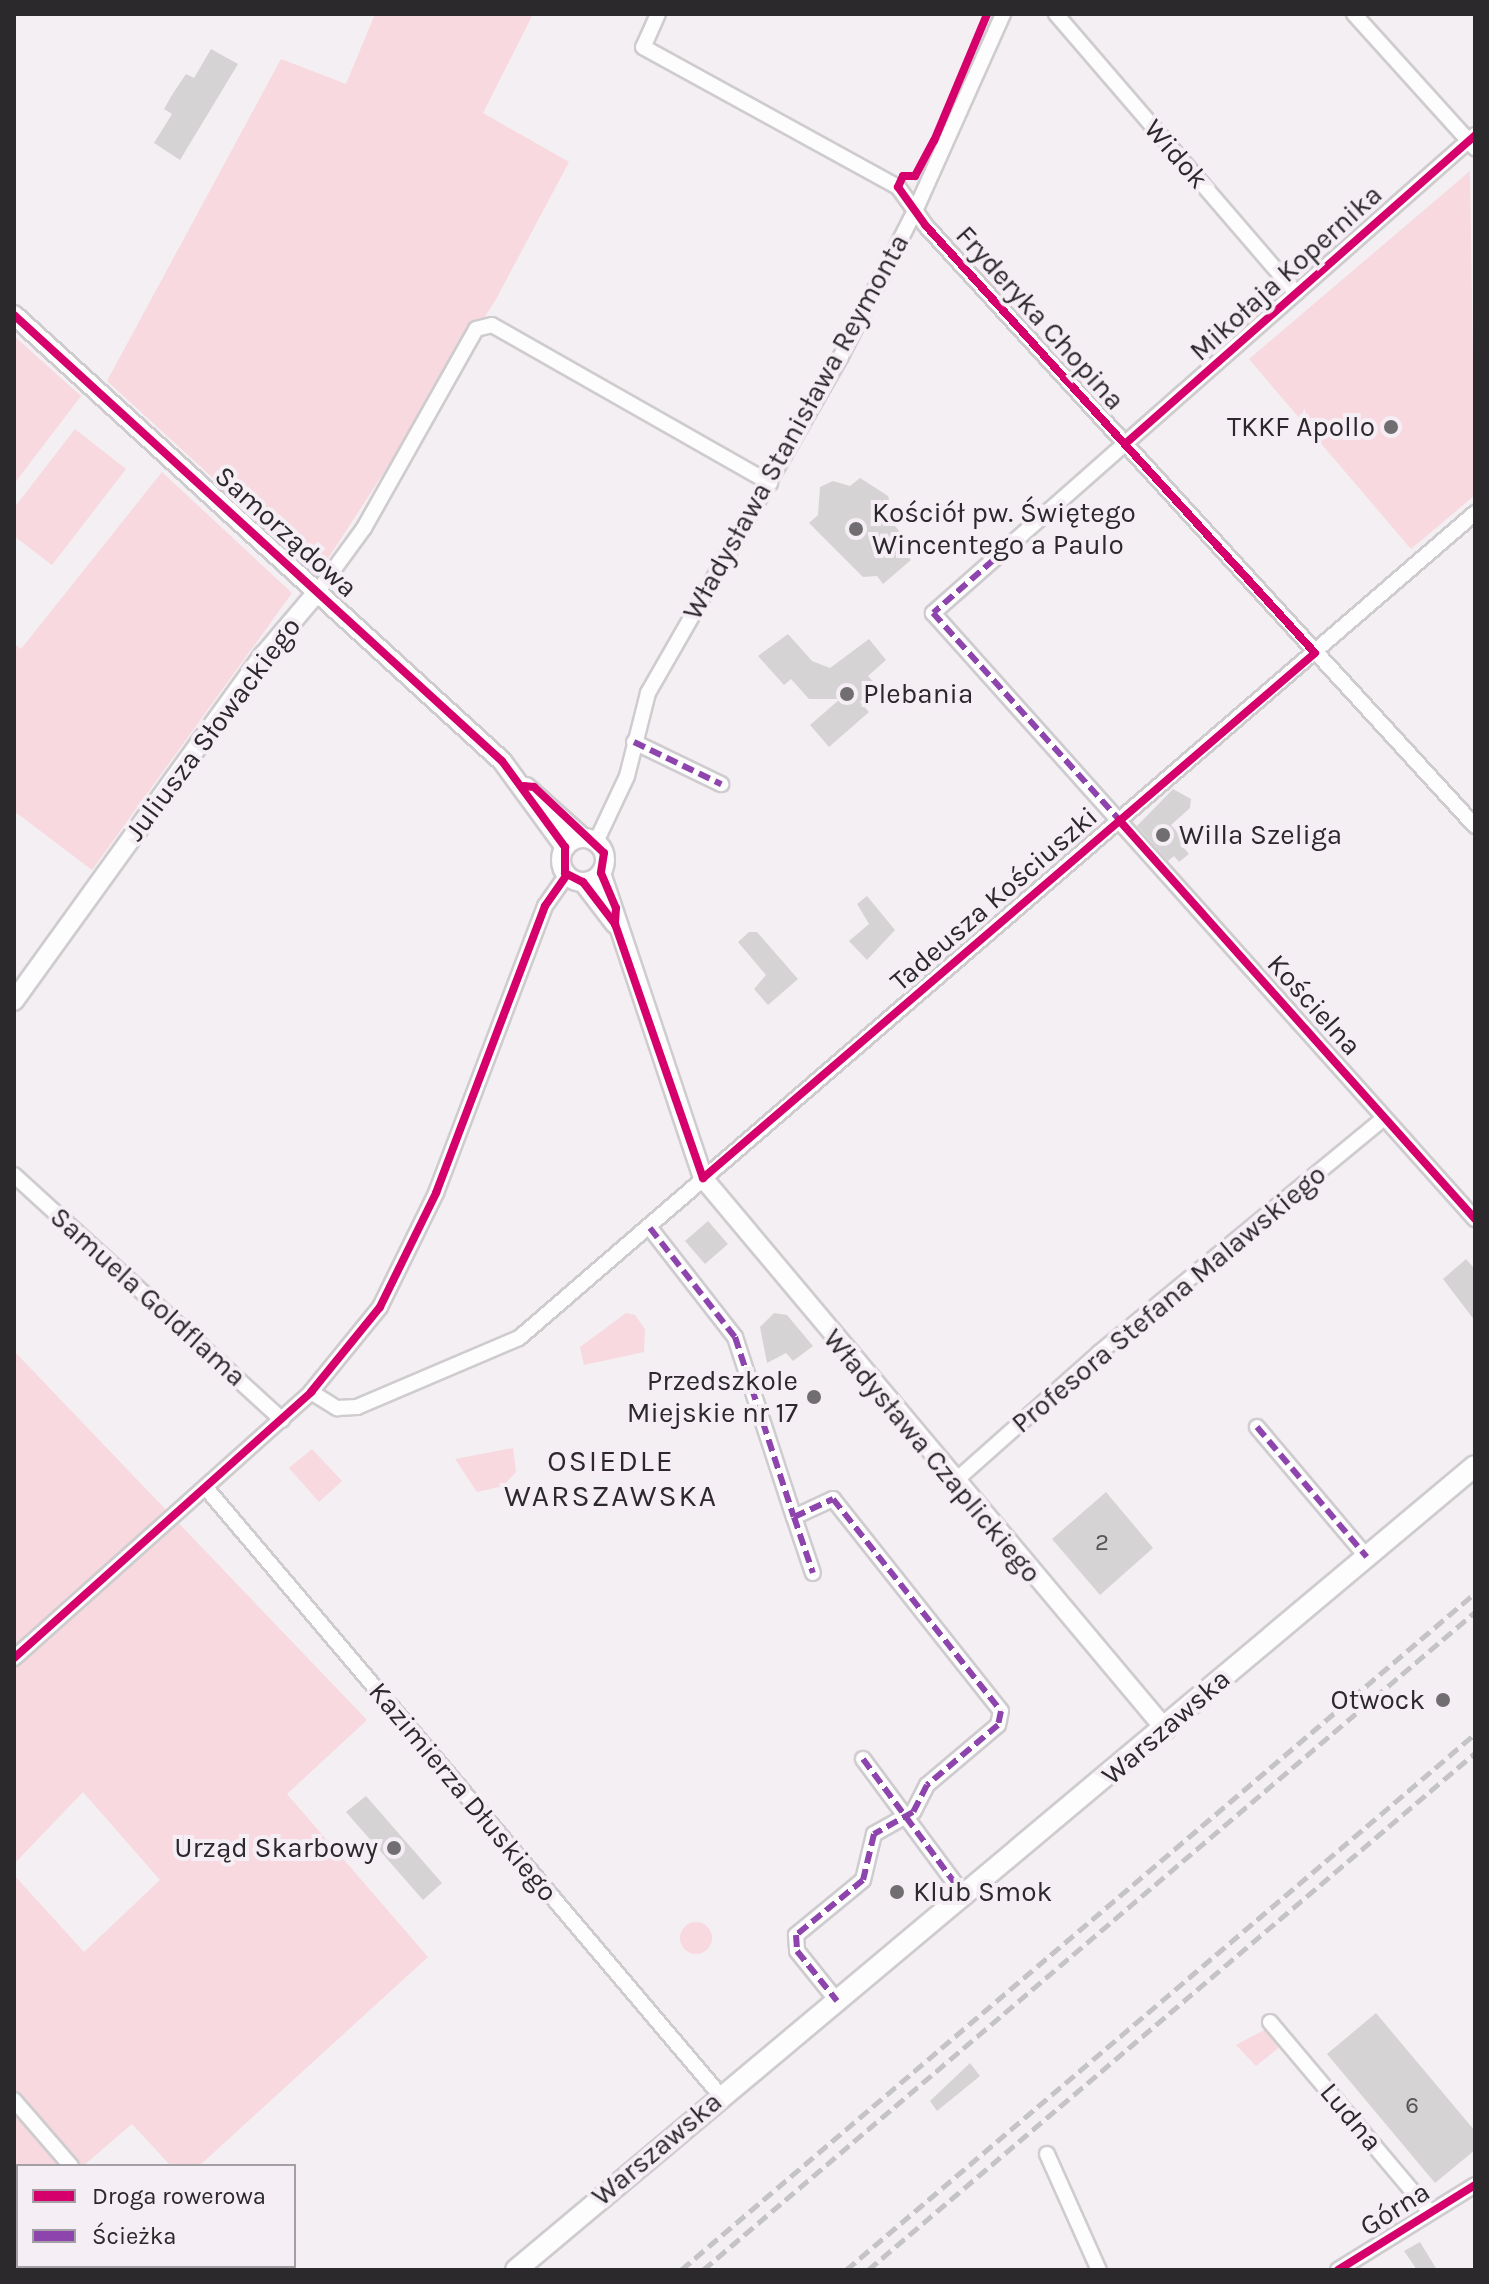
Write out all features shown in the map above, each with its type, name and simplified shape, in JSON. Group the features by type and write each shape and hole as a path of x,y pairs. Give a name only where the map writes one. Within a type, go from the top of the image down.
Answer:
{"main road":[{"name":"Warszawska","path":"516,2270 720,2095 1166,1730 1475,1466"}],"street":[{"name":"Fryderyka Chopina","path":"658,14 643,47 898,187 915,211 1125,444 1475,826"},
{"name":"Władysława Stanisława Reymonta","path":"589,840 627,776 648,693 770,483 915,211 1003,14"},
{"name":"Widok","path":"1056,14 1296,293"},
{"path":"1354,14 1473,141"},
{"name":"Mikołaja Kopernika","path":"933,613 1473,141"},
{"name":"Samorządowa","path":"14,315 318,591 524,786 565,847"},
{"name":"Juliusza Słowackiego","path":"14,1001 264,655 318,591 364,528 476,329 492,325 770,483"},
{"name":"Tadeusza Kościuszki","path":"311,1392 337,1408 357,1407 505,1347 650,1228 703,1178 1475,513"},
{"name":"Kościelna","path":"933,613 1475,1219"},
{"path":"634,742 721,784"},
{"name":"Samorządowa","path":"524,786 534,787 589,840"},
{"path":"615,924 616,908 601,873 604,853 589,840 565,847 561,860 615,924 703,1178"},
{"path":"14,1658 282,1420 311,1392 380,1307 411,1251 545,906 575,878 601,873"},
{"name":"Profesora Stefana Malawskiego","path":"955,1481 1099,1353 1384,1118"},
{"name":"Samuela Goldflama","path":"14,1175 282,1420"},
{"name":"Władysława Czaplickiego","path":"703,1178 1166,1730"},
{"path":"650,1228 735,1337 813,1573"},
{"path":"1257,1427 1367,1557"},
{"name":"Kazimierza Dłuskiego","path":"206,1488 720,2095"},
{"path":"794,1517 833,1499 1001,1711 998,1725 933,1778 905,1816 869,1841 863,1880 796,1935 797,1951 837,2001"},
{"path":"863,1759 965,1897"},
{"name":"Ludna","path":"1270,2022 1430,2212"},
{"path":"14,2100 69,2164"},
{"path":"1047,2154 1099,2270"},
{"name":"Górna","path":"1338,2270 1475,2185"}],"shaded area":[{"path":"375,14 533,14 483,113 569,162 495,301 318,574 107,381 281,59 346,84"},
{"name":"TKKF Apollo","path":"1470,171 1475,495 1411,549 1249,359"},
{"path":"14,336 81,396 14,484"},
{"path":"75,429 126,469 52,565 14,536 14,508"},
{"path":"162,472 292,593 92,870 14,811 14,644 21,649"},
{"path":"626,1313 635,1315 645,1329 644,1352 584,1365 580,1347"},
{"path":"14,1351 367,1720 287,1794 428,1957 201,2164 169,2164 132,2124 85,2164 16,2164 16,2268 86,2268 14,2270 14,1875 84,1952 160,1880 83,1792 14,1864"},
{"path":"513,1448 516,1472 503,1486 477,1492 455,1459"},
{"path":"312,1449 342,1481 319,1502 289,1468"},
{"path":"696,1922 707,1927 712,1938 707,1949 696,1954 685,1949 680,1938 685,1927"},
{"path":"1266,2029 1281,2046 1256,2066 1236,2045"}],"building":[{"path":"211,49 238,64 180,160 154,143 172,114 164,109 172,95 186,74 194,78"},
{"name":"Kościół pw. Świętego Wincentego a Paulo","path":"860,478 888,496 891,506 883,513 904,536 903,551 911,560 883,584 877,576 863,577 809,523 818,515 820,487 833,481 850,486"},
{"name":"Plebania","path":"788,634 812,661 830,668 869,639 886,660 868,676 878,687 860,702 869,712 829,747 810,725 840,699 809,699 791,679 784,685 758,656"},
{"name":"Willa Szeliga","path":"1173,789 1191,799 1190,808 1171,825 1188,844 1184,848 1189,854 1179,862 1174,856 1168,861 1137,826"},
{"path":"867,896 895,930 867,960 849,941 869,924 857,904"},
{"path":"749,932 757,932 798,979 768,1005 754,989 766,975 738,942"},
{"path":"708,1221 728,1244 705,1264 685,1241"},
{"path":"1466,1259 1475,1269 1475,1321 1443,1279"},
{"path":"774,1313 787,1315 813,1346 793,1361 786,1353 767,1363 760,1327"},
{"path":"1106,1492 1153,1548 1100,1595 1052,1539"},
{"name":"Urząd Skarbowy","path":"366,1796 442,1883 423,1900 346,1812"},
{"path":"1376,2013 1475,2131 1475,2150 1435,2183 1327,2054"},
{"path":"970,2063 980,2076 937,2111 930,2101"},
{"path":"1420,2242 1437,2270 1417,2270 1404,2251"}],"railway":[{"path":"681,2270 1475,1593"},
{"path":"703,2270 1475,1612"},
{"path":"846,2270 1475,1734"},
{"path":"868,2270 1475,1753"}],"marked path":[{"path":"1007,548 933,613 1124,825"},
{"path":"634,742 721,784"},
{"path":"650,1228 735,1337 794,1517 833,1499 1001,1711 998,1725 927,1785 913,1812 874,1834 863,1880 796,1935 797,1951 837,2001"},
{"path":"1257,1427 1367,1557"},
{"path":"794,1517 813,1573"},
{"path":"863,1759 965,1897"}],"cycle path":[{"path":"524,786 534,787 604,853 601,873 616,908 615,924 703,1178 1315,653 926,226 898,187 903,176 915,176 934,141 987,14"},
{"path":"1125,444 1475,135"},
{"path":"14,315 502,761 565,847 565,873 583,882 615,924"},
{"path":"1119,820 1475,1219"},
{"path":"14,1658 311,1392 380,1307 436,1193 545,906 567,875"},
{"path":"1338,2270 1475,2185"}],"place":[{"name":"TKKF Apollo","path":"1391,427"},
{"name":"Kościół pw. Świętego Wincentego a Paulo","path":"856,529"},
{"name":"Plebania","path":"847,694"},
{"name":"Willa Szeliga","path":"1163,835"},
{"name":"Przedszkole Miejskie nr 17","path":"814,1397"},
{"name":"Otwock","path":"1443,1700"},
{"name":"Urząd Skarbowy","path":"394,1848"},
{"name":"Klub Smok","path":"897,1892"}],"district":[{"name":"OSIEDLE WARSZAWSKA","path":"611,1478"}]}
